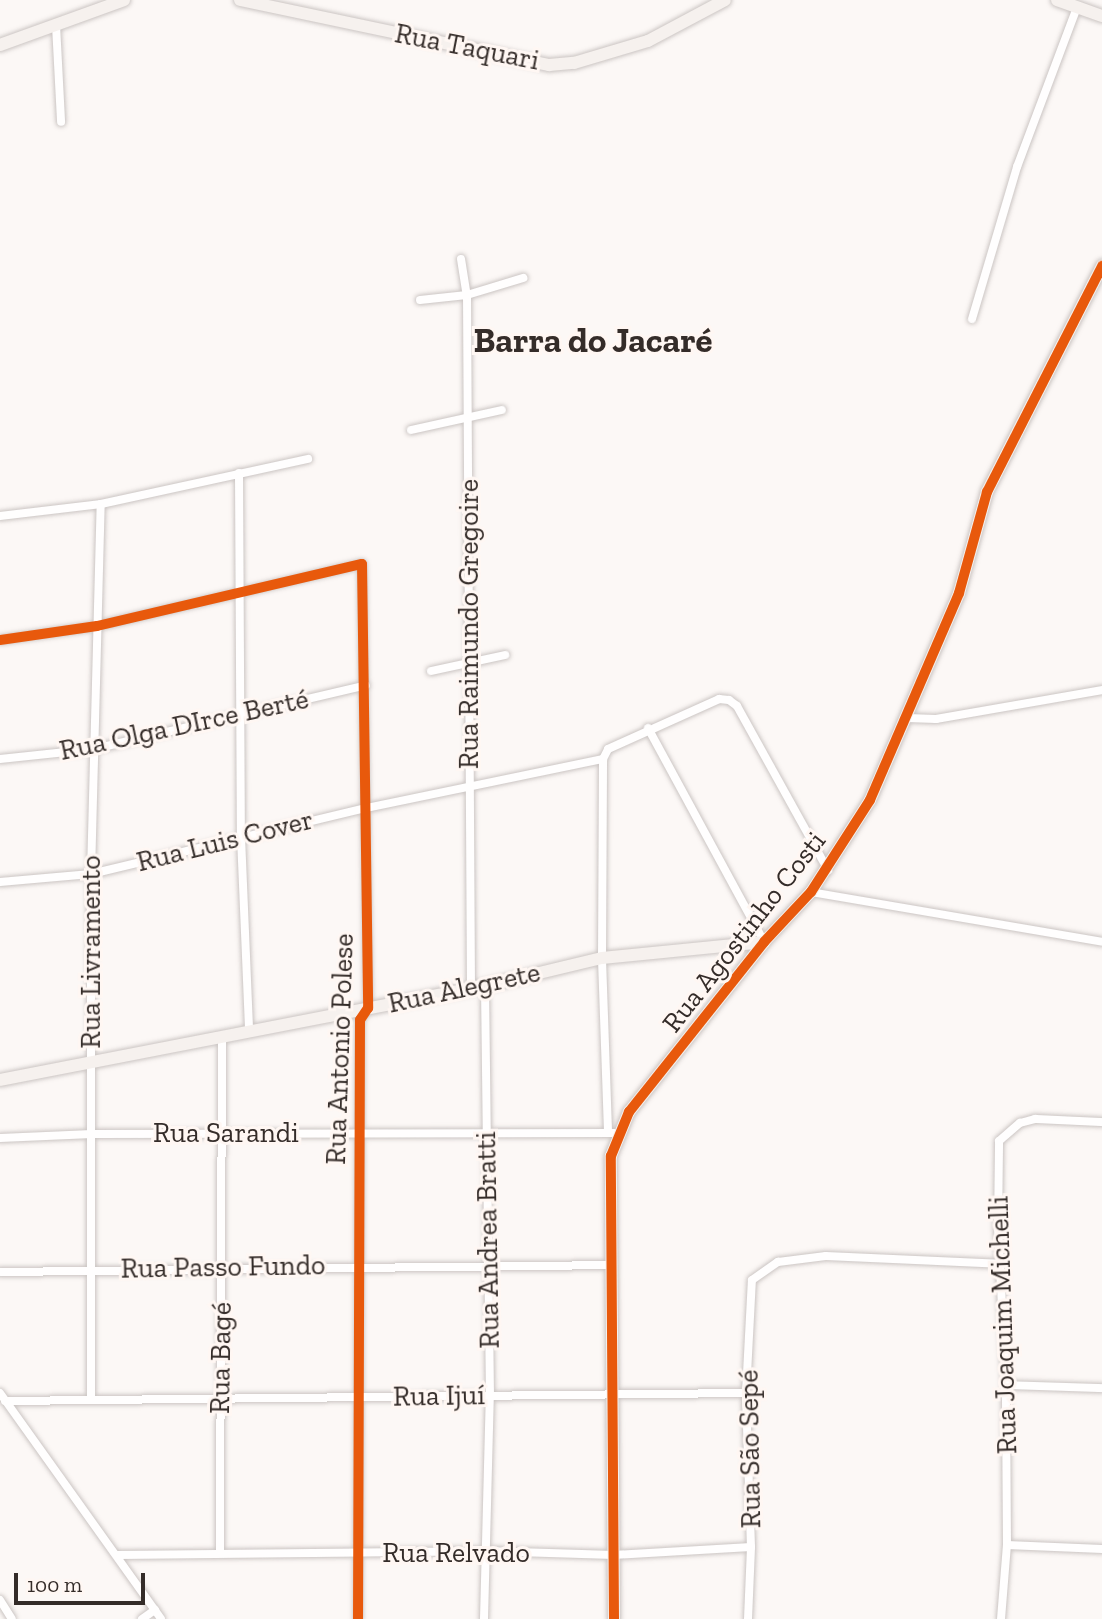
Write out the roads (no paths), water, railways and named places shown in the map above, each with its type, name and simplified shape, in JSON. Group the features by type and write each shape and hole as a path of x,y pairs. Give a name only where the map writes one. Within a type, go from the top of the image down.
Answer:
{"street":[{"path":"0,45 124,0"},
{"name":"Rua Taquari","path":"240,0 549,65 574,63 648,41 725,0"},
{"path":"1058,0 1102,16"},
{"path":"972,319 1017,167 1077,7"},
{"path":"57,25 61,122"},
{"name":"Rua Raimundo Gregoire","path":"461,259 467,295 471,989"},
{"name":"Rua Agostinho Costi","path":"614,1619 614,1265 611,1156 614,1133 764,942 828,870 870,800 959,593 987,492 1102,266"},
{"path":"420,300 467,295 523,278"},
{"path":"411,430 502,410"},
{"path":"0,516 101,504 308,459"},
{"path":"239,473 241,838 249,1031"},
{"name":"Rua Livramento","path":"91,1399 91,874 101,504"},
{"name":"Rua Antonio Polese","path":"241,595 362,564 366,685 368,1008 360,1020 357,1265 358,1619"},
{"path":"0,639 97,626 241,595"},
{"path":"431,671 505,654"},
{"name":"Rua Olga DIrce Berté","path":"0,759 94,749 366,685"},
{"path":"906,718 936,719 1102,690"},
{"path":"614,1133 602,958 603,760 617,741 719,699 729,700 737,706 828,870"},
{"path":"648,728 764,942"},
{"name":"Rua Luis Cover","path":"0,882 91,874 366,807 603,760"},
{"path":"811,892 1102,942"},
{"name":"Rua Alegrete","path":"0,1080 91,1065 249,1031 471,989 602,958 764,942"},
{"name":"Rua Andrea Bratti","path":"484,1619 490,1396 485,986"},
{"name":"Rua Bagé","path":"220,1553 222,1037"},
{"name":"Rua Joaquim Michelli","path":"1000,1619 1007,1545 1006,1385 999,1264 999,1141 1020,1123 1035,1119 1102,1122"},
{"name":"Rua Sarandi","path":"0,1138 92,1134 614,1133"},
{"name":"Rua São Sepé","path":"748,1619 751,1547 746,1393 752,1280 778,1262 826,1256 999,1264"},
{"name":"Rua Passo Fundo","path":"0,1272 222,1266 614,1265"},
{"path":"1006,1385 1102,1388"},
{"name":"Rua Ijuí","path":"3,1397 91,1399 746,1393"},
{"path":"3,1397 161,1619"},
{"path":"1007,1545 1102,1549"},
{"name":"Rua Relvado","path":"118,1555 484,1551 614,1555 751,1547"},
{"path":"0,1600 12,1619"},
{"path":"142,1619 155,1610"}],"district":[{"name":"Barra do Jacaré","path":"593,340"}]}
